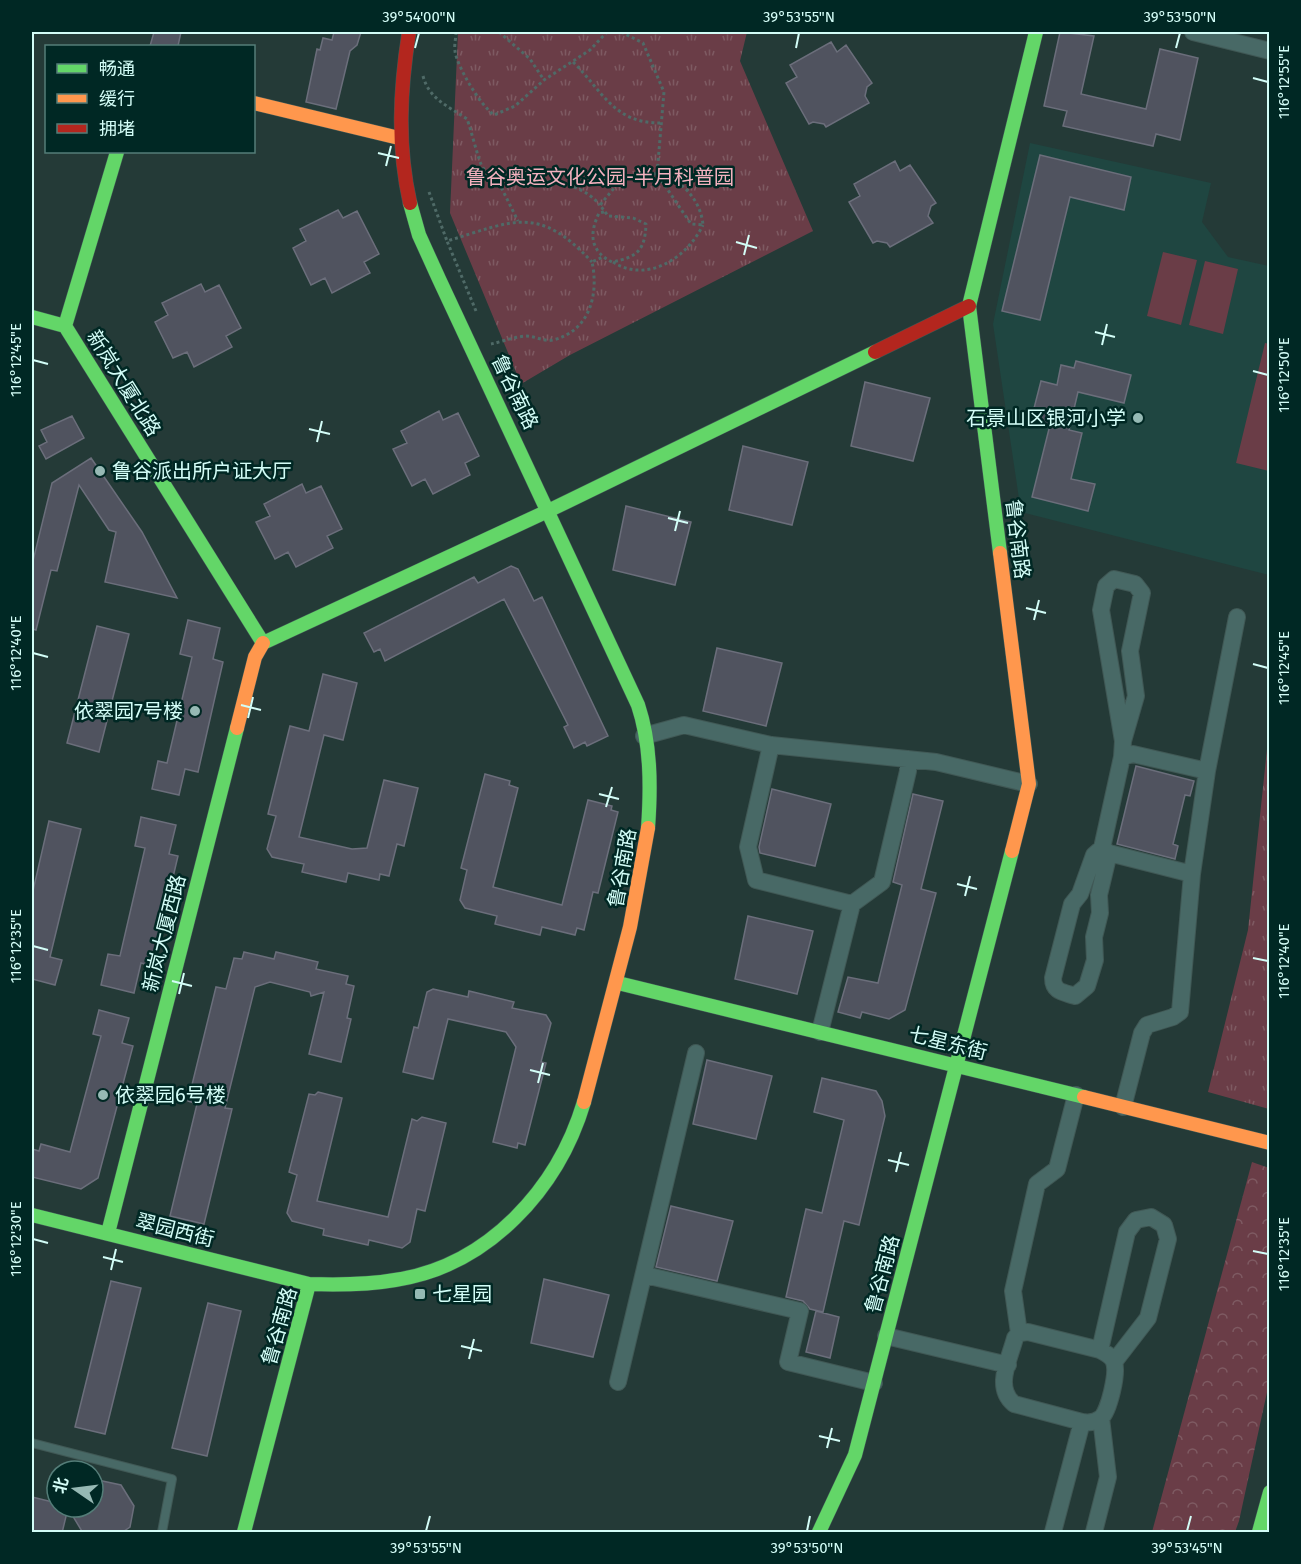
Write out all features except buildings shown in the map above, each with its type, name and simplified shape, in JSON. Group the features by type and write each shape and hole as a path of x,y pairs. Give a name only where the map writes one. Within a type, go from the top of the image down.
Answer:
{"street":[{"name":"鲁谷南路","path":"244,1533 309,1284 347,1287 386,1284 427,1274 465,1258 497,1237 529,1205 554,1170 579,1120 618,983 641,884 650,831 651,774 639,709 550,510 419,235 409,201 399,138 402,79 409,32"},
{"name":"鲁谷南路","path":"819,1533 855,1455 1029,784 969,306 1036,32"},
{"path":"1193,32 1269,51"},
{"path":"255,103 399,138"},
{"path":"65,326 117,153"},
{"path":"263,643 550,510 969,306"},
{"name":"新岚大厦北路","path":"32,317 65,326 263,643"},
{"path":"1123,749 1101,610 1106,586 1114,579 1135,584 1142,593 1130,651 1136,696 1123,749 1106,851 1099,895 1100,913 1094,937 1095,960 1087,986 1075,996 1058,991 1053,985 1053,978 1072,904 1080,894 1094,855 1106,851 1192,874"},
{"path":"1123,1107 1142,1033 1147,1025 1173,1017 1180,1012 1192,874 1207,771 1237,616"},
{"name":"新岚大厦西路","path":"108,1233 255,657 263,643"},
{"path":"644,736 684,725 771,745 936,762 1029,784"},
{"path":"771,745 748,847 756,880 852,904"},
{"path":"1123,749 1133,754 1207,771"},
{"path":"820,1032 852,904 882,882 908,771 908,759"},
{"name":"七星东街","path":"618,983 1269,1143"},
{"path":"618,1382 696,1053"},
{"path":"1019,1333 1013,1291 1037,1184 1058,1169 1076,1095"},
{"name":"翠园西街","path":"32,1215 309,1284"},
{"path":"1100,1350 1127,1232 1136,1220 1151,1217 1164,1226 1167,1239 1148,1318 1114,1362 1115,1373 1107,1409 1101,1418 1092,1423 1082,1422 1014,1404 1006,1397 1002,1387 1015,1338 1019,1333 1028,1332 1100,1350 1114,1362"},
{"path":"645,1275 800,1311 788,1362 874,1383"},
{"path":"886,1336 1008,1365"},
{"path":"1094,1533 1108,1476 1101,1418"},
{"path":"1053,1533 1082,1422"},
{"path":"1259,1533 1269,1492"}],"lane":[{"path":"32,1443 172,1479 162,1533"}],"path":[{"path":"456,32 454,50 458,62 484,108 494,115 515,106 544,80 590,50 607,32"},
{"path":"499,32 530,59 544,80"},
{"path":"621,32 643,43 664,92 657,174 691,224 703,225"},
{"path":"573,62 587,75 599,94 624,116 644,123 660,123"},
{"path":"421,90 422,70 426,88 435,99 467,119 482,167 496,177 511,181 551,180 591,195 608,216 633,218 646,224 646,240 637,254 612,262"},
{"path":"600,205 620,181 657,174 675,182 696,199 703,225 695,241 687,249 658,268 625,270 603,257 594,247 592,229 599,213 604,212"},
{"path":"496,177 518,221"},
{"path":"428,189 434,211 478,314"},
{"path":"447,241 497,225 518,221 545,224 572,240 592,262 596,279 592,302 583,322 569,333 551,341 529,336 505,339 491,345 487,335"},
{"path":"592,262 603,257"}],"shaded area":[{"name":"石景山区银河小学","path":"1030,143 1211,183 1202,222 1228,257 1269,266 1269,575 1021,512 993,324"}],"green space":[{"name":"鲁谷奥运文化公园-半月科普园","path":"458,32 747,32 740,61 813,231 570,355 521,384 450,213"},
{"path":"1163,252 1197,260 1181,325 1147,316"},
{"path":"1205,261 1238,269 1223,334 1189,325"},
{"path":"1265,343 1270,344 1269,471 1236,463"},
{"path":"1269,730 1270,1109 1208,1092 1248,930"},
{"path":"1252,1162 1269,1168 1269,1383 1239,1521 1235,1532 1152,1532"}],"traffic: fast":[{"path":"1000,553 969,306 1036,32"},
{"path":"65,326 117,153"},
{"path":"410,203 419,235 638,705 649,766 648,828"},
{"path":"32,317 65,326 263,643"},
{"path":"263,643 550,510 875,352"},
{"path":"108,1233 237,728"},
{"path":"819,1532 855,1455 1012,851"},
{"path":"618,983 1084,1097"},
{"path":"32,1215 309,1284 352,1284 395,1280 429,1272 460,1259 489,1240 515,1218 557,1165 584,1102"},
{"path":"244,1532 309,1284"},
{"path":"1259,1532 1270,1492"}],"traffic: slow":[{"path":"255,103 399,138"},
{"path":"1000,553 1029,784 1012,851"},
{"path":"237,728 255,657 263,643"},
{"path":"584,1102 630,927 648,828"},
{"path":"1084,1097 1270,1143"}],"traffic: jam":[{"path":"409,32 401,118 403,160 410,203"},
{"path":"875,352 969,306"}],"place":[{"name":"石景山区银河小学","path":"1138,418"},
{"name":"鲁谷派出所户证大厅","path":"100,471"},
{"name":"依翠园7号楼","path":"195,711"},
{"name":"依翠园6号楼","path":"103,1095"},
{"name":"七星园","path":"420,1294"}]}
